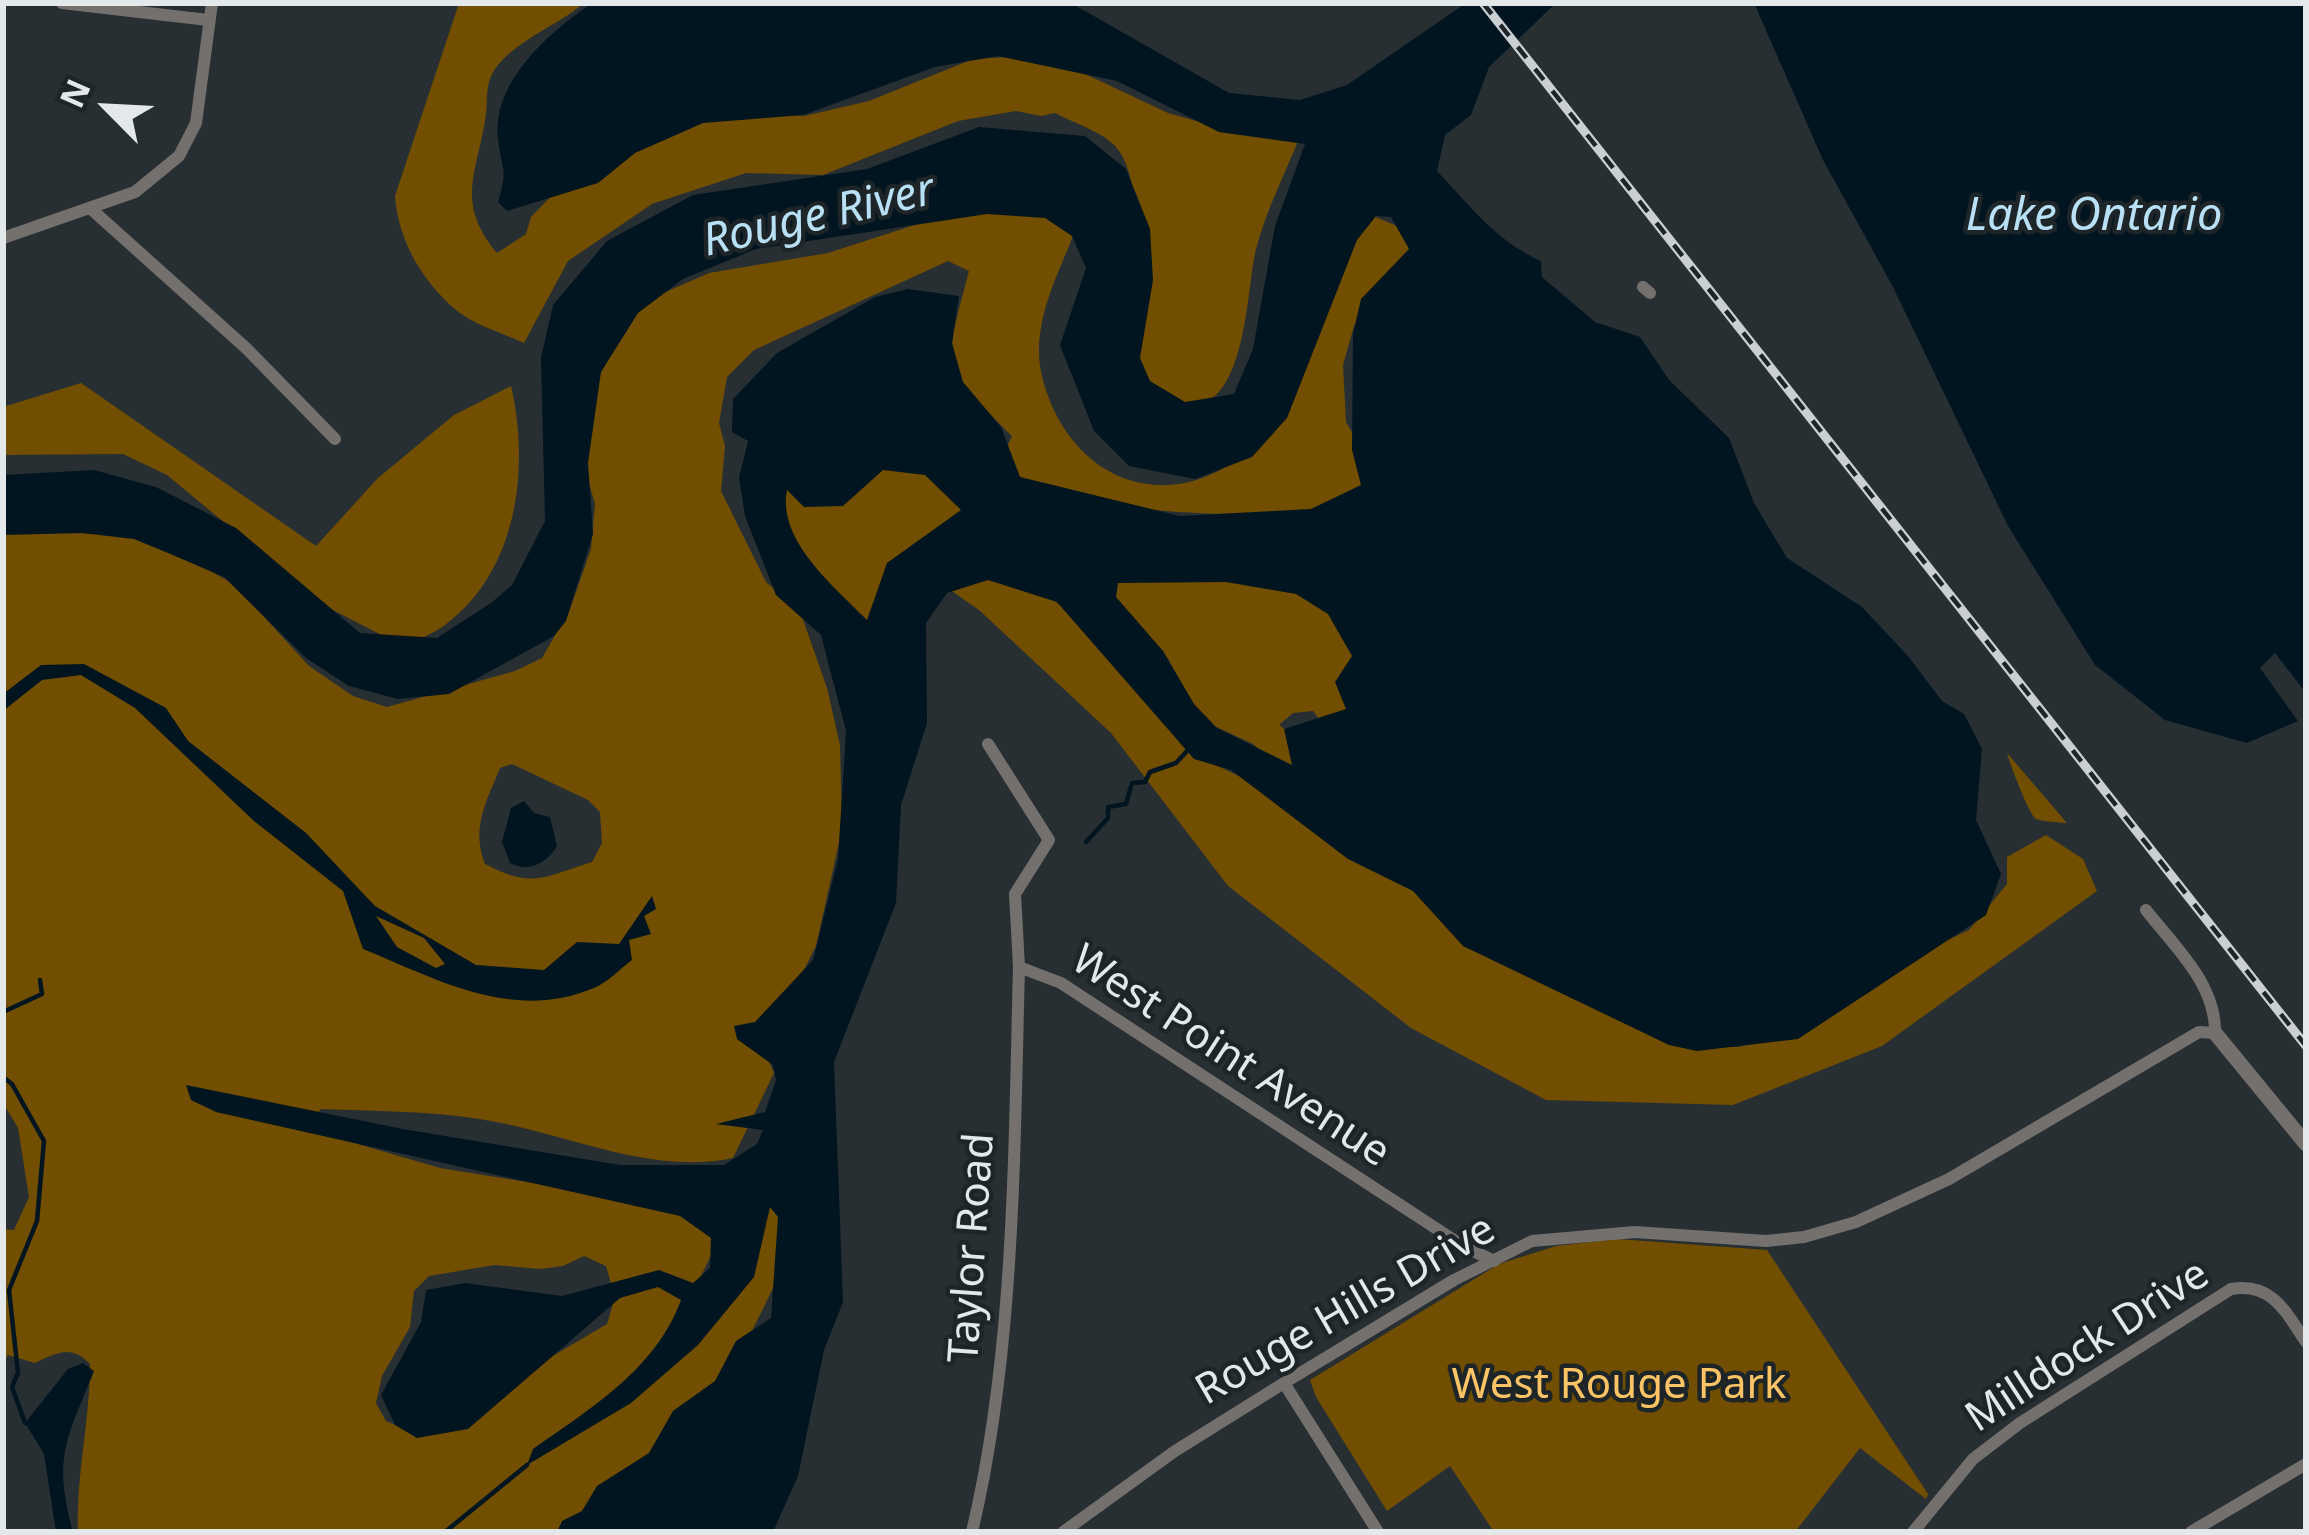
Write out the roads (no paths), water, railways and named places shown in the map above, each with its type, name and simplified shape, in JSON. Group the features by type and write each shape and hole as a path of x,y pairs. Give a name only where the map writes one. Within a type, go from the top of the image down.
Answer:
{"street":[{"path":"62,3 208,20"},
{"path":"3,238 135,192 179,156 196,123 212,3"},
{"path":"90,208 246,348 335,439"},
{"name":"West Point Avenue","path":"988,744 1049,840 1015,894 1019,967 1061,983 1463,1246 1494,1261"},
{"path":"2146,910 2206,988 2216,1008 2215,1033 2306,1144"},
{"name":"Taylor Road","path":"972,1532 987,1466 1000,1356 1019,967"},
{"name":"Rouge Hills Drive","path":"1063,1532 1175,1451 1284,1383 1454,1280 1532,1241 1635,1232 1766,1241 1804,1237 1856,1222 1949,1179 2199,1032 2215,1033"},
{"name":"Milldock Drive","path":"1913,1532 1973,1459 2020,1423 2231,1289 2265,1290 2306,1342"},
{"path":"1284,1383 1378,1532"},
{"path":"2191,1532 2306,1464"}],"water":[{"name":"Rouge River","path":"592,3 1071,3 1229,93 1300,100 1347,85 1466,3 1556,3 1489,67 1471,115 1445,135 1437,171 1497,233 1541,261 1542,277 1595,322 1640,337 1669,380 1729,438 1754,503 1787,558 1862,607 1942,701 1964,714 1982,749 1976,820 2001,874 1986,915 1798,1039 1697,1051 1669,1045 1463,946 1413,891 1348,859 1231,770 1194,759 1057,602 988,580 947,593 926,623 927,723 901,805 896,903 834,1062 843,1302 824,1350 798,1476 773,1532 557,1532 562,1521 582,1511 597,1486 649,1453 673,1411 715,1381 736,1341 771,1318 778,1217 770,1207 754,1277 698,1345 631,1403 527,1465 533,1449 638,1367 670,1325 681,1300 658,1287 620,1298 468,1429 417,1438 395,1425 381,1395 421,1322 426,1290 465,1283 562,1296 659,1270 693,1283 710,1268 711,1238 680,1216 216,1112 191,1100 186,1085 403,1129 620,1165 724,1165 757,1144 763,1130 716,1124 765,1112 776,1080 773,1065 737,1039 734,1026 755,1022 813,960 838,859 846,731 821,635 776,595 745,516 739,478 748,441 732,432 733,399 777,353 875,297 908,289 959,296 952,343 963,382 1001,427 1020,477 1180,516 1311,509 1361,485 1352,450 1353,334 1361,299 1409,249 1391,217 1376,216 1357,240 1287,418 1252,457 1195,479 1129,466 1094,431 1060,345 1086,268 1072,236 1045,218 987,214 756,249 683,279 638,313 601,372 588,463 593,534 566,621 554,636 449,694 398,699 349,686 306,658 224,577 134,539 82,533 3,535 3,475 94,470 156,487 236,528 360,633 437,638 512,585 545,521 541,358 553,305 607,241 693,195 867,169 979,127 1085,136 1126,169 1150,229 1153,280 1140,358 1150,381 1185,402 1234,394 1253,349 1275,226 1305,144 1219,132 1117,81 998,56 935,67 803,115 703,123 635,153 598,183 507,211 498,202 504,174 498,138 504,97 527,60","holes":["883,470 925,475 961,510 887,563 867,620 799,545 786,509 787,490 804,507 843,506","1226,582 1296,594 1328,614 1352,656 1335,682 1346,709 1284,729 1292,765 1217,728 1194,704 1163,651 1116,597 1118,583"]},
{"name":"Lake Ontario","path":"1754,3 2306,3 2306,693 2275,653 2260,668 2298,721 2247,743 2165,720 2095,665 2008,526 1893,287 1823,160"},
{"path":"84,664 166,708 188,741 306,833 375,906 476,965 544,970 577,942 619,944 652,896 656,909 644,916 651,934 629,940 632,960 599,985 534,1001 476,993 363,949 343,891 254,821 135,708 81,675 42,680 3,711 3,694 41,665","holes":["376,916 424,938 445,964 436,968 397,947"]},
{"path":"524,801 534,813 550,817 557,846 543,861 524,867 510,863 502,842 511,808"},
{"path":"83,1363 94,1371 63,1466 73,1532 56,1532 44,1454 25,1423 68,1369"}],"waterway":[{"path":"1086,842 1108,818 1108,807 1126,804 1132,783 1145,782 1150,772 1176,763 1187,751"},
{"path":"3,1012 42,994 40,980"},
{"path":"3,1077 12,1084 44,1141 37,1221 9,1290 18,1373 12,1387 25,1423"},
{"path":"445,1532 527,1465"}],"railway":[{"path":"1483,3 2306,1046"}],"park label":[{"name":"West Rouge Park","path":"1619,1386"}]}
